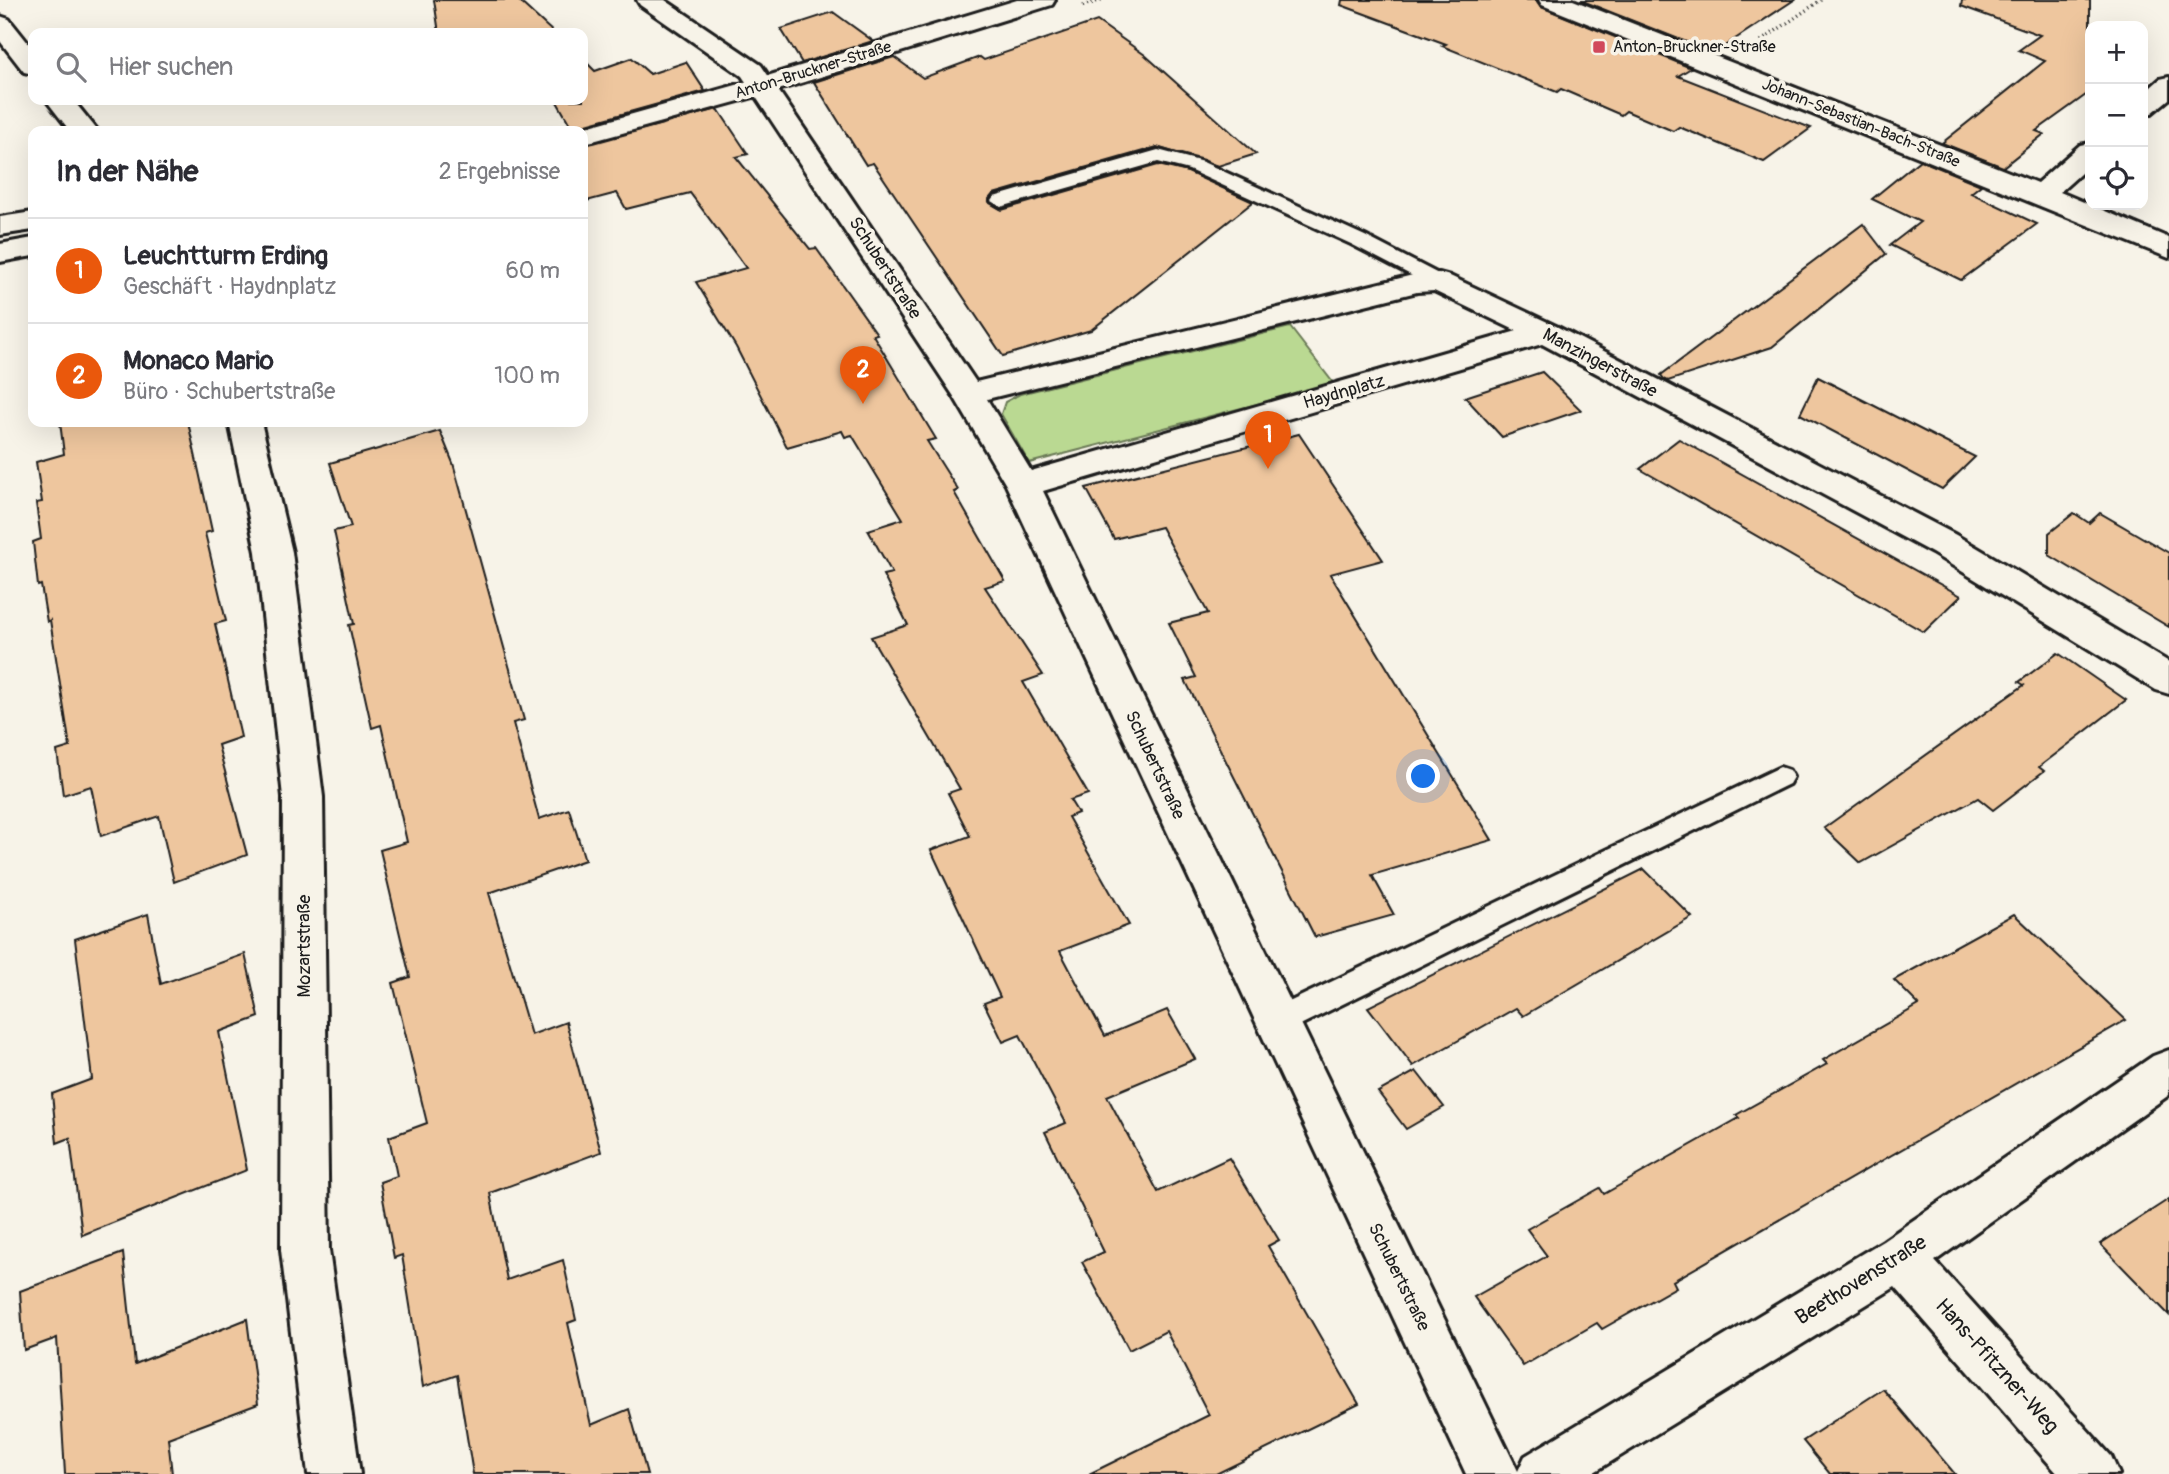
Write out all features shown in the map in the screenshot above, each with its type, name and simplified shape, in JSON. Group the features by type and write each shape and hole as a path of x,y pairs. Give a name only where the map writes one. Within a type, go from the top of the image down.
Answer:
{"street":[{"name":"Schubertstraße","path":"649,0 752,71 968,394 1023,485 1493,1474"},
{"name":"Anton-Bruckner-Straße","path":"588,134 763,86 1042,0"},
{"name":"Johann-Sebastian-Bach-Straße","path":"1551,0 2041,194 2169,249"},
{"path":"0,24 28,60"},
{"path":"2148,103 2169,85"},
{"path":"63,105 80,126"},
{"path":"2041,194 2085,155"},
{"path":"0,226 28,222"},
{"path":"0,253 28,248"},
{"path":"968,394 1417,283 1439,282"},
{"name":"Manzingerstraße","path":"1439,282 1545,334 1944,544 2169,680"},
{"name":"Haydnplatz","path":"1023,485 1545,334"},
{"name":"Mozartstraße","path":"246,427 274,552 303,797 305,1250 334,1474"},
{"name":"Beethovenstraße","path":"1543,1474 1900,1257 2169,1070"},
{"name":"Hans-Pfitzner-Weg","path":"1900,1257 2093,1474"}],"lane":[{"name":"Manzingerstraße","path":"1001,201 1158,156 1196,166 1358,240 1439,282"},
{"path":"1277,1022 1780,777"}],"path":[{"path":"1755,45 1821,0"}],"green space":[{"path":"1290,327 1334,384 1029,463 1001,414 1005,402 1020,394"}],"building":[{"path":"434,0 518,0 549,28 438,28"},
{"path":"1342,0 1536,0 1541,7 1691,68 1678,76 1811,128 1764,162 1679,127 1673,131 1626,111 1621,115 1561,89 1557,92 1442,46 1446,44 1341,5"},
{"path":"1580,0 1794,0 1714,53"},
{"path":"1962,0 2090,0 2090,21 2085,21 2085,96 2036,131 2044,134 2003,167 1942,143 2045,61 2019,50 2040,35 1961,6"},
{"path":"833,12 873,41 802,63 781,29"},
{"path":"1097,21 1145,55 1256,154 1218,166 1157,147 993,194 989,199 990,203 1002,210 1158,165 1188,172 1253,202 1091,330 1003,356 873,163 866,165 814,82 894,57 923,78 980,57 984,60"},
{"path":"632,58 650,74 686,62 705,91 579,126 571,126 559,105 588,105 588,64 595,71"},
{"path":"718,109 748,154 736,157 810,249 816,248 877,334 873,335 936,439 927,441 958,490 954,492 1005,581 985,587 1043,675 1023,682 1088,794 1070,800 1078,813 1068,817 1129,925 1060,951 1105,1036 1167,1010 1195,1059 1107,1096 1158,1192 1229,1158 1279,1240 1268,1246 1359,1404 1216,1474 1089,1474 1209,1415 1166,1331 1129,1350 1082,1262 1104,1252 1045,1132 1066,1123 1020,1035 1003,1042 984,1003 1000,997 931,850 970,836 948,793 960,789 871,637 908,625 883,575 892,573 868,530 903,519 852,435 845,437 842,431 787,447 736,347 696,282 746,268 690,193 626,209 617,193 588,201 588,144"},
{"path":"1920,160 1981,185 1971,193 2037,224 1961,280 1890,245 1920,222 1872,199"},
{"path":"1863,224 1886,254 1772,347 1668,381 1664,379 1661,375"},
{"path":"1542,372 1581,410 1502,437 1465,397"},
{"path":"1818,377 1975,457 1942,489 1800,414"},
{"path":"61,427 189,427 212,531 205,533 226,621 215,624 241,737 218,745 247,855 174,882 159,816 101,836 91,786 63,795 57,751 70,747 50,620 47,622 41,585 38,586 33,542 41,539 36,503 42,502 36,462 64,454"},
{"path":"440,431 453,463 524,720 513,723 539,819 569,809 585,860 489,893 531,1035 566,1022 601,1152 490,1193 507,1280 563,1260 576,1320 568,1323 591,1425 629,1409 647,1474 473,1474 457,1375 423,1387 402,1255 394,1258 380,1182 397,1176 389,1137 427,1123 393,983 410,977 380,850 407,842 381,725 372,728 349,625 354,624 334,531 351,527 330,463"},
{"path":"1299,434 1383,560 1330,574 1492,840 1372,875 1394,915 1315,937 1185,680 1196,677 1169,623 1208,613 1161,527 1114,539 1086,488"},
{"path":"1679,439 1961,596 1924,632 1640,469"},
{"path":"2074,513 2089,523 2100,513 2169,553 2169,627 2049,555 2049,533"},
{"path":"2058,653 2126,700 2039,767 2044,771 1993,810 1978,798 1861,863 1824,828 2024,685 2019,682"},
{"path":"1644,869 1692,917 1523,1016 1516,1008 1413,1066 1368,1007"},
{"path":"148,914 161,984 245,954 259,1017 219,1032 247,1170 82,1235 70,1138 57,1143 52,1094 92,1079 75,939"},
{"path":"2014,914 2126,1020 1673,1281 1676,1287 1602,1329 1597,1323 1523,1366 1474,1297 1547,1256 1527,1229 1600,1188 1604,1194 1739,1118 1736,1115 1827,1064 1823,1060 1919,1005 1894,980"},
{"path":"1416,1071 1444,1107 1406,1129 1378,1092"},
{"path":"2169,1199 2169,1315 2100,1244"},
{"path":"123,1253 135,1364 247,1319 258,1404 168,1438 172,1474 65,1474 57,1338 24,1350 20,1291"},
{"path":"1883,1389 1955,1474 1830,1474 1803,1441"}],"place":[{"name":"Anton-Bruckner-Straße","path":"1599,47"},
{"name":"Monaco Mario","path":"863,404"},
{"name":"Leuchtturm Erding","path":"1268,469"}]}
